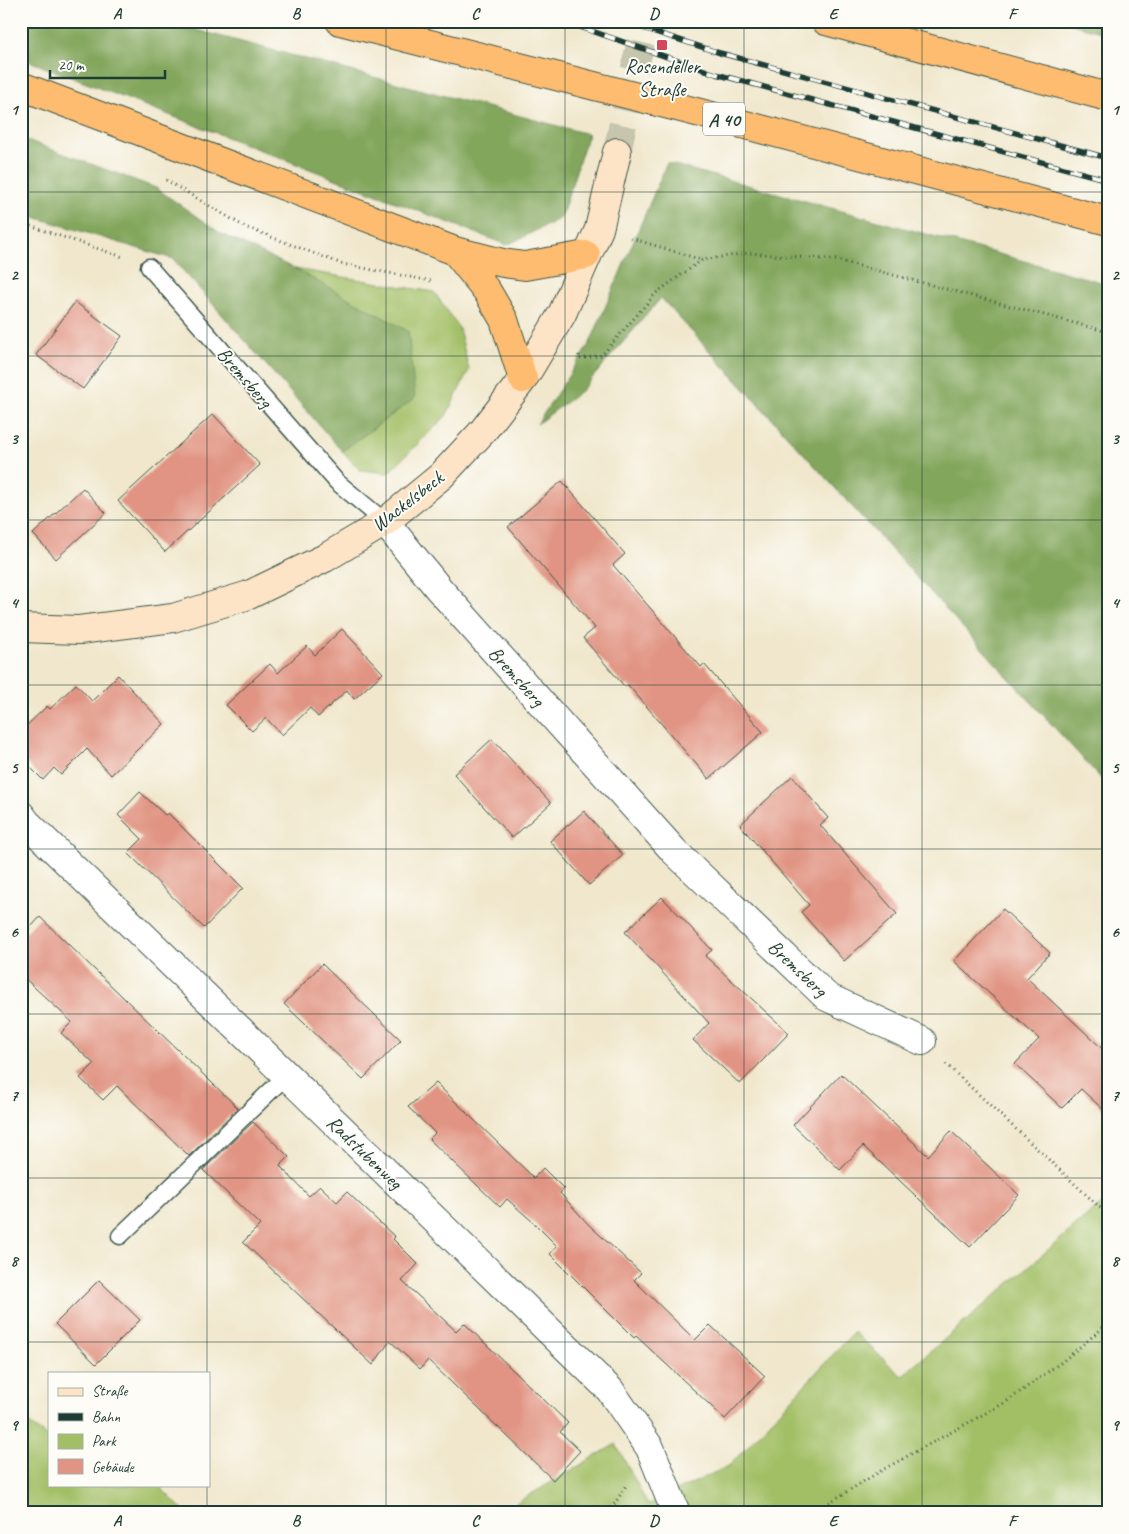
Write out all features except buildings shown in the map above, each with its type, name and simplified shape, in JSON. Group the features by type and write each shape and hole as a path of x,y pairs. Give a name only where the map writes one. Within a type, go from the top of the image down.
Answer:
{"highway":[{"name":"A 40","path":"340,21 708,115 1108,221"},
{"path":"826,21 1108,97"},
{"path":"21,86 455,251 503,263 525,266 586,255"},
{"path":"455,251 487,291 504,320 523,379"}],"street":[{"name":"Wackelsbeck","path":"21,628 79,630 181,615 249,595 325,558 385,522 441,476 483,431 523,379 562,314 598,228 618,152"},
{"name":"Bremsberg","path":"385,522 439,589 674,851 827,997 922,1041"},
{"name":"Radstubenweg","path":"21,815 33,829 610,1390 650,1448 676,1513"}],"lane":[{"name":"Bremsberg","path":"149,266 336,482 385,522"},
{"path":"120,1236 287,1076"}],"path":[{"path":"164,178 245,227 342,264 439,282"},
{"path":"21,223 149,266"},
{"path":"632,238 702,260 749,253 837,260 1108,332"},
{"path":"562,314 582,331 579,359 602,354 656,292 702,260"},
{"path":"922,1041 1108,1215"},
{"path":"812,1513 884,1469 1006,1402 1063,1361 1099,1332 1108,1322"}],"green space":[{"path":"21,21 163,21 588,134 561,218 507,245 21,58"},
{"path":"1060,21 1108,21 1108,34"},
{"path":"21,138 156,188 220,233 295,269 408,331 415,398 342,451 173,259 21,213"},
{"path":"667,163 1108,284 1108,786 661,298 581,391 537,424 590,343"},
{"path":"295,269 434,292 459,328 469,370 446,416 388,473 360,470 342,451 415,398"},
{"path":"1108,1198 1108,1513 499,1513 616,1444 648,1505 730,1465 854,1332 902,1376"},
{"path":"21,1418 48,1437 48,1486 159,1486 186,1513 21,1513"}],"tunnel":[{"path":"617,152 646,21"}],"railway":[{"path":"563,21 716,74 1108,180"},
{"path":"621,21 720,53 1108,158"}],"place":[{"name":"Rosendeller Straße","path":"662,45"}]}
